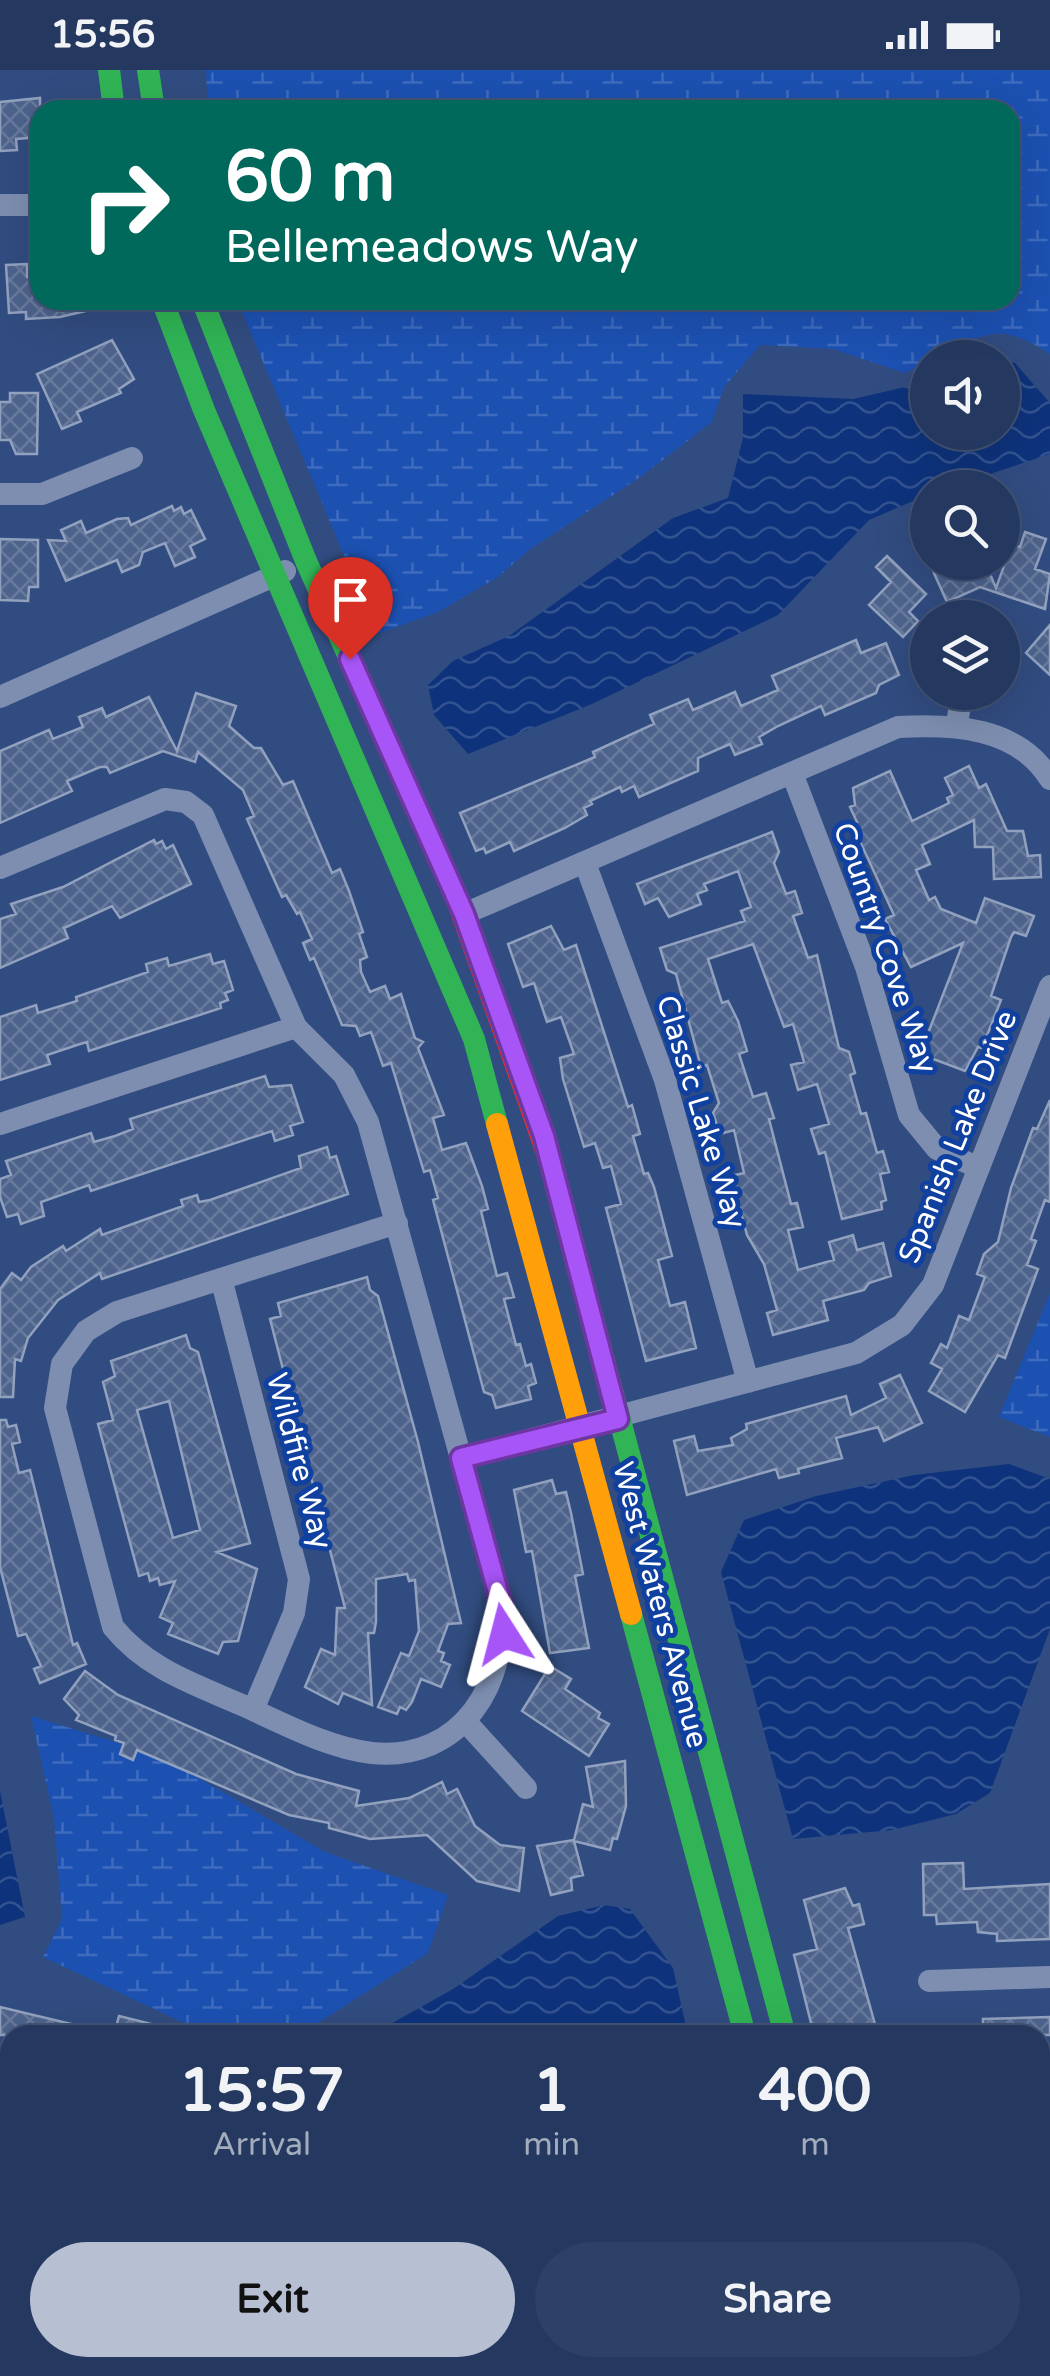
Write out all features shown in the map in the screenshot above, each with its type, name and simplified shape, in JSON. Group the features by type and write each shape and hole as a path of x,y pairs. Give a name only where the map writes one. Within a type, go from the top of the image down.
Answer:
{"street":[{"path":"109,70 113,100"},
{"path":"148,70 152,100"},
{"path":"0,205 30,205"},
{"name":"West Waters Avenue","path":"166,310 474,1040 743,2025"},
{"name":"West Waters Avenue","path":"206,310 306,561 464,914 544,1136 781,2025"},
{"path":"0,494 42,494 132,458"},
{"path":"0,697 306,561"},
{"path":"957,724 959,710"},
{"path":"464,914 898,728 957,724 1004,739 1050,778"},
{"name":"Country Cove Way","path":"792,773 866,968 909,1114 937,1148 979,1168"},
{"path":"0,868 164,799 186,802 203,815 296,1027 344,1075 368,1122 398,1222 501,1603 504,1634 494,1682 466,1722 425,1746 375,1754 343,1747 254,1710 154,1666 132,1650 113,1627 55,1408 62,1364 86,1330 117,1312 222,1282 398,1222"},
{"name":"Classic Lake Way","path":"585,863 665,1080 748,1382"},
{"name":"Spanish Lake Drive","path":"461,1458 856,1353 902,1325 933,1284 1050,986"},
{"path":"0,1124 296,1027"},
{"name":"Wildfire Way","path":"222,1282 299,1578 294,1613 254,1710"},
{"path":"466,1722 526,1788"},
{"path":"930,1980 1050,1978"}],"green space":[{"path":"206,70 1050,70 1050,354 1005,334 973,340 910,340 910,370 905,373 833,349 760,345 724,387 712,422 639,478 529,550 498,577 438,612 377,634 241,310 1020,310 1020,100 208,100"},
{"path":"1050,1293 1050,1437 999,1417"},
{"path":"31,1716 161,1756 325,1852 448,1895 428,1953 315,2025 189,2025 43,1957 62,1919 54,1818"}],"water":[{"path":"1020,369 1050,403 1050,454 1002,470 910,470 910,502 869,520 778,615 592,704 468,754 434,715 428,685 453,661 509,636 673,518 728,498 743,438 743,394 853,399 910,386 910,450 1020,450"},
{"path":"1009,1464 1050,1479 1050,1629 990,1793 956,1814 892,1830 793,1839 721,1572 744,1520 816,1496 914,1475"},
{"path":"0,1791 25,1917 0,1925"},
{"path":"604,1905 630,1909 673,1968 686,2025 389,2025 453,1989 558,1916"}],"building":[{"path":"40,98 30,100 30,138 16,139 17,150 0,151 0,102"},
{"path":"27,264 30,310 90,310 26,319 26,312 9,313 6,265"},
{"path":"112,340 134,379 119,389 121,393 77,412 81,421 62,429 37,374"},
{"path":"10,393 38,393 37,454 16,454 10,440 0,440 0,402 10,402"},
{"path":"172,506 174,511 181,507 184,514 191,510 205,539 190,546 195,557 175,566 165,543 143,552 139,565 122,572 117,560 66,581 48,540 66,541 61,530 81,521 86,533 117,519 128,518 131,525"},
{"path":"1025,532 1046,539 1035,569 1050,574 1045,609 980,587 946,600 937,580 993,580 996,588 999,580 1020,580 1020,547"},
{"path":"0,539 38,540 38,587 29,587 28,601 0,600"},
{"path":"887,556 926,594 920,600 910,600 910,630 903,637 869,605 891,582 876,567"},
{"path":"1050,625 1050,675 1026,653"},
{"path":"856,640 861,653 886,643 899,675 879,685 876,693 825,715 821,706 778,726 759,737 762,744 735,755 730,744 698,758 698,771 639,797 634,786 622,792 620,787 590,801 592,804 584,808 587,815 514,851 510,842 486,853 484,848 476,851 460,813 595,757 593,752 654,724 650,715 688,699 693,710 735,692 741,706 778,690 772,676"},
{"path":"196,693 236,706 229,726 254,748 261,748 283,785 293,781 332,873 340,869 349,891 363,932 359,934 367,957 360,960 361,972 370,992 385,986 390,999 401,994 415,1038 423,1042 418,1048 444,1115 433,1118 442,1150 466,1143 482,1186 488,1209 481,1211 497,1276 507,1273 514,1297 504,1299 516,1345 520,1344 526,1366 531,1364 536,1383 528,1386 531,1399 496,1408 492,1395 484,1392 433,1200 438,1198 430,1170 424,1172 391,1063 383,1066 371,1032 360,1036 356,1026 342,1025 314,958 310,960 303,943 312,939 300,912 297,914 286,895 282,897 247,819 254,816 243,790 198,752 195,762 163,751 110,773 107,767 100,767 67,781 72,791 0,823 0,751 49,730 53,739 83,727 79,717 102,708 106,717 149,697 177,751"},
{"path":"969,766 979,788 986,784 1007,831 1023,831 1028,856 1040,855 1041,877 994,879 993,847 975,847 974,820 922,845 930,864 916,870 929,900 935,897 941,909 976,923 985,898 1034,916 1026,936 1014,932 1011,937 991,996 1001,1000 982,1048 978,1047 965,1071 920,1054 963,943 911,967 885,919 894,915 852,824 857,822 850,807 855,805 853,788 890,771 912,821 949,803 947,798 953,795 945,778"},
{"path":"772,832 779,852 774,863 786,894 795,891 802,913 793,916 808,958 817,955 839,1048 849,1052 855,1073 850,1075 861,1114 866,1113 877,1153 883,1151 889,1172 880,1174 886,1200 881,1202 882,1209 842,1219 825,1152 819,1154 811,1129 829,1124 817,1084 798,1090 791,1065 804,1062 793,1024 784,1027 753,944 708,959 722,1003 728,1001 738,1021 747,1051 739,1054 753,1097 766,1093 774,1118 769,1119 791,1204 797,1203 803,1227 788,1230 798,1270 834,1260 829,1242 853,1235 857,1250 883,1243 891,1276 869,1283 864,1290 823,1301 828,1320 773,1335 767,1313 777,1310 764,1264 747,1235 731,1176 744,1173 734,1130 720,1134 713,1113 719,1103 707,1065 701,1067 676,974 667,970 660,948 745,921 741,911 751,907 738,871 704,884 707,890 697,894 701,904 669,917 658,898 645,904 637,884"},
{"path":"154,840 156,844 162,841 166,849 173,845 191,884 120,918 112,906 64,928 68,938 0,968 0,919 16,914 11,904 63,887"},
{"path":"551,926 564,950 576,945 628,1107 632,1105 640,1134 633,1136 644,1174 648,1173 654,1187 672,1256 658,1260 670,1306 685,1302 696,1348 646,1361 606,1208 621,1204 611,1166 603,1168 595,1143 584,1147 563,1079 560,1058 574,1054 561,1017 547,1022 534,983 523,987 508,944"},
{"path":"210,954 213,964 224,961 233,990 225,993 228,1000 220,1003 221,1008 89,1051 87,1042 80,1044 47,1055 50,1064 0,1080 0,1017 36,1005 38,1013 77,1001 76,997 148,972 146,964 167,958 169,966"},
{"path":"265,1076 269,1087 291,1085 303,1122 290,1126 293,1135 275,1141 272,1131 91,1191 89,1185 41,1202 44,1216 21,1224 18,1214 7,1217 0,1197 0,1179 11,1175 6,1161 91,1133 94,1142 115,1136 133,1129 130,1119"},
{"path":"1050,1100 1050,1202 1045,1200 1031,1239 1036,1241 1027,1265 1038,1269 1005,1358 998,1355 965,1412 929,1391 942,1369 931,1363 941,1344 947,1348 959,1316 969,1320 985,1277 977,1274 984,1254 998,1242 1011,1188 1033,1128 1037,1129"},
{"path":"327,1147 330,1158 336,1156 348,1194 102,1279 100,1273 58,1300 28,1338 21,1361 15,1359 13,1397 0,1397 0,1289 12,1273 21,1280 31,1267 63,1246 66,1251 100,1229 102,1235 183,1206 181,1200 197,1195 199,1202 210,1200 301,1168 299,1156"},
{"path":"367,1277 370,1290 378,1296 418,1442 461,1623 448,1624 438,1651 444,1653 441,1661 450,1665 441,1687 421,1679 412,1702 406,1710 400,1707 397,1714 378,1707 401,1653 409,1656 419,1631 415,1580 409,1581 407,1574 376,1579 376,1622 374,1633 368,1633 372,1705 343,1693 338,1704 305,1687 321,1649 335,1655 337,1608 345,1608 270,1319 281,1316 278,1303"},
{"path":"186,1335 190,1348 198,1352 250,1543 217,1552 257,1569 238,1641 223,1642 218,1654 168,1634 173,1623 160,1617 175,1581 160,1585 158,1578 150,1581 148,1573 139,1576 98,1424 113,1420 103,1382 115,1376 111,1361","holes":["169,1401 200,1530 173,1538 137,1410"]},
{"path":"900,1375 922,1423 884,1441 878,1427 836,1438 842,1458 798,1469 799,1473 779,1478 776,1469 687,1495 674,1441 694,1436 698,1451 733,1445 731,1438 747,1429 746,1424 846,1396 851,1415 886,1398 880,1384"},
{"path":"0,1420 6,1420 8,1427 16,1425 20,1442 12,1444 19,1473 30,1470 73,1645 77,1643 86,1664 40,1683 34,1669 41,1666 26,1634 18,1636 0,1567"},
{"path":"552,1480 556,1494 566,1492 571,1513 583,1574 575,1576 589,1648 550,1653 532,1551 526,1552 514,1490"},
{"path":"550,1666 571,1679 565,1689 600,1713 598,1718 609,1724 589,1756 522,1711"},
{"path":"85,1671 118,1695 296,1774 359,1791 356,1806 409,1798 442,1782 447,1794 457,1789 475,1826 500,1845 524,1848 519,1891 477,1881 427,1835 370,1839 329,1828 329,1823 289,1815 137,1750 133,1760 120,1754 124,1743 76,1720 79,1715 64,1699"},
{"path":"625,1761 626,1806 617,1839 613,1838 610,1850 574,1841 583,1875 571,1878 572,1890 551,1895 537,1846 574,1840 583,1804 593,1807 586,1767"},
{"path":"963,1863 964,1889 1050,1884 1050,1939 997,1941 997,1934 978,1932 977,1922 937,1924 936,1915 924,1915 923,1864"},
{"path":"845,1888 853,1906 859,1904 864,1924 848,1928 875,2025 812,2025 794,1955 817,1949 804,1900"},
{"path":"0,2007 75,2025 0,2025"},
{"path":"119,2016 155,2025 117,2025"},
{"path":"1050,2017 1050,2025 983,2025 983,2019"}],"traffic: fast":[{"path":"109,70 113,100"},
{"path":"148,70 152,100"},
{"path":"166,310 204,410 474,1039 497,1124"},
{"path":"206,310 306,561 455,894"},
{"path":"552,1167 782,2025"},
{"path":"631,1614 742,2025"}],"traffic: slow":[{"path":"497,1124 631,1614"}],"traffic: jam":[{"path":"455,894 552,1167"}],"route":[{"path":"350,659 464,914 544,1136 618,1419 461,1458 501,1603 504,1634"}]}
